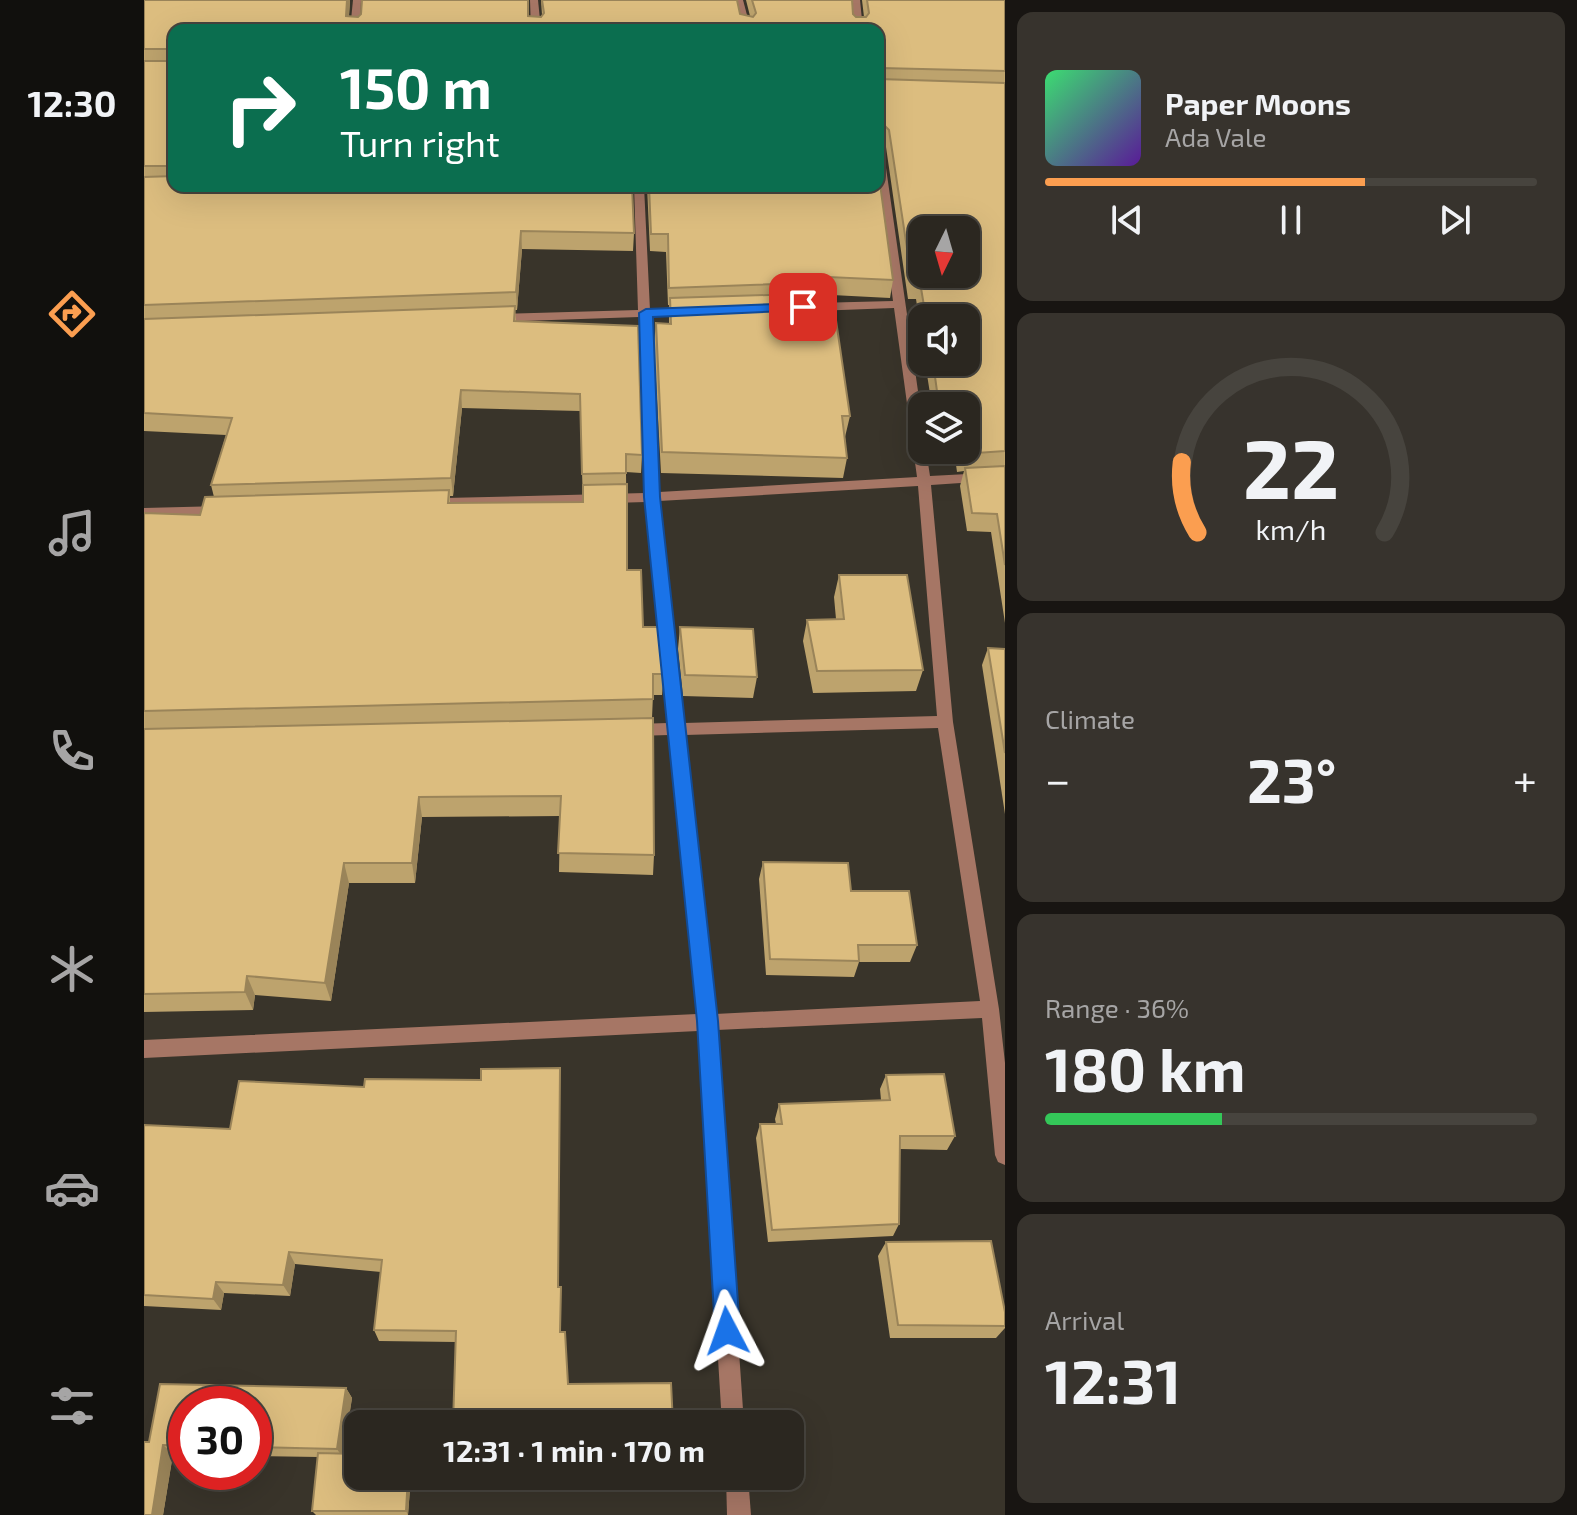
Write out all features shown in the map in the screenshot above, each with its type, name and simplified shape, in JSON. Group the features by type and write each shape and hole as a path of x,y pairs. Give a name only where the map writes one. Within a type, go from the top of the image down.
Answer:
{"street":[{"path":"355,24 357,0"},
{"path":"534,0 536,24"},
{"path":"739,0 745,24"},
{"path":"856,0 858,24"},
{"path":"639,192 652,497 707,1021 732,1410"},
{"path":"883,192 924,480 945,722 990,1009 1005,1155"},
{"path":"803,307 897,304"},
{"path":"474,319 709,311"},
{"path":"430,504 652,497 1005,476"},
{"path":"144,513 239,510"},
{"path":"613,730 945,722"},
{"path":"144,1049 990,1009"},
{"path":"738,1490 739,1515"}],"building":[{"path":"144,0 347,0 346,16 358,17 362,0 528,0 528,16 541,17 544,13 542,0 737,0 740,14 753,17 756,13 752,0 852,0 853,14 866,17 869,13 867,0 1005,0 1005,71 884,68 884,24 168,24 168,49 144,49"},
{"path":"144,61 168,61 168,166 144,166"},
{"path":"884,79 1005,83 1005,451 980,453 980,392 937,392 935,376 980,376 980,304 924,304 921,288 980,288 980,216 908,216 908,255 889,130 884,125"},
{"path":"168,176 168,192 632,192 634,233 521,231 516,292 144,305 144,177"},
{"path":"649,192 881,192 893,280 829,277 830,282 669,288 668,234 651,234"},
{"path":"832,293 850,416 842,416 847,458 662,452 656,323 671,324 670,298"},
{"path":"515,306 514,321 638,326 642,455 626,454 626,473 582,474 580,394 461,390 451,478 211,485 232,418 144,413 144,319"},
{"path":"1005,466 1005,565 997,514 972,513 965,468"},
{"path":"627,484 627,570 641,570 643,627 659,627 664,674 653,674 653,699 144,711 144,513 200,515 205,497 449,490 448,503 583,502 583,485"},
{"path":"839,575 907,575 923,670 817,671 807,620 844,619"},
{"path":"680,627 753,629 757,677 685,675"},
{"path":"988,648 1005,649 1005,753"},
{"path":"653,718 654,855 558,853 561,796 419,797 412,863 344,863 325,983 247,976 245,992 144,994 144,729"},
{"path":"763,862 848,863 851,891 909,891 917,945 858,945 859,961 770,959"},
{"path":"560,1068 558,1287 561,1287 560,1332 565,1332 568,1384 671,1383 672,1410 453,1410 456,1331 374,1330 382,1260 289,1252 283,1285 216,1282 213,1299 144,1295 144,1125 230,1129 239,1081 364,1087 365,1079 481,1080 481,1069"},
{"path":"944,1074 955,1136 900,1136 899,1224 772,1230 760,1124 782,1124 779,1104 890,1100 886,1075"},
{"path":"991,1241 1005,1326 898,1325 886,1242"},
{"path":"160,1384 253,1386 168,1386 168,1445 163,1445 152,1515 144,1515 144,1442 149,1442"},
{"path":"272,1386 346,1388 337,1449 272,1447"},
{"path":"318,1453 344,1454 344,1490 407,1490 406,1511 312,1511"}],"route":[{"path":"727,1331 707,1021 652,497 646,313 803,307"}]}
